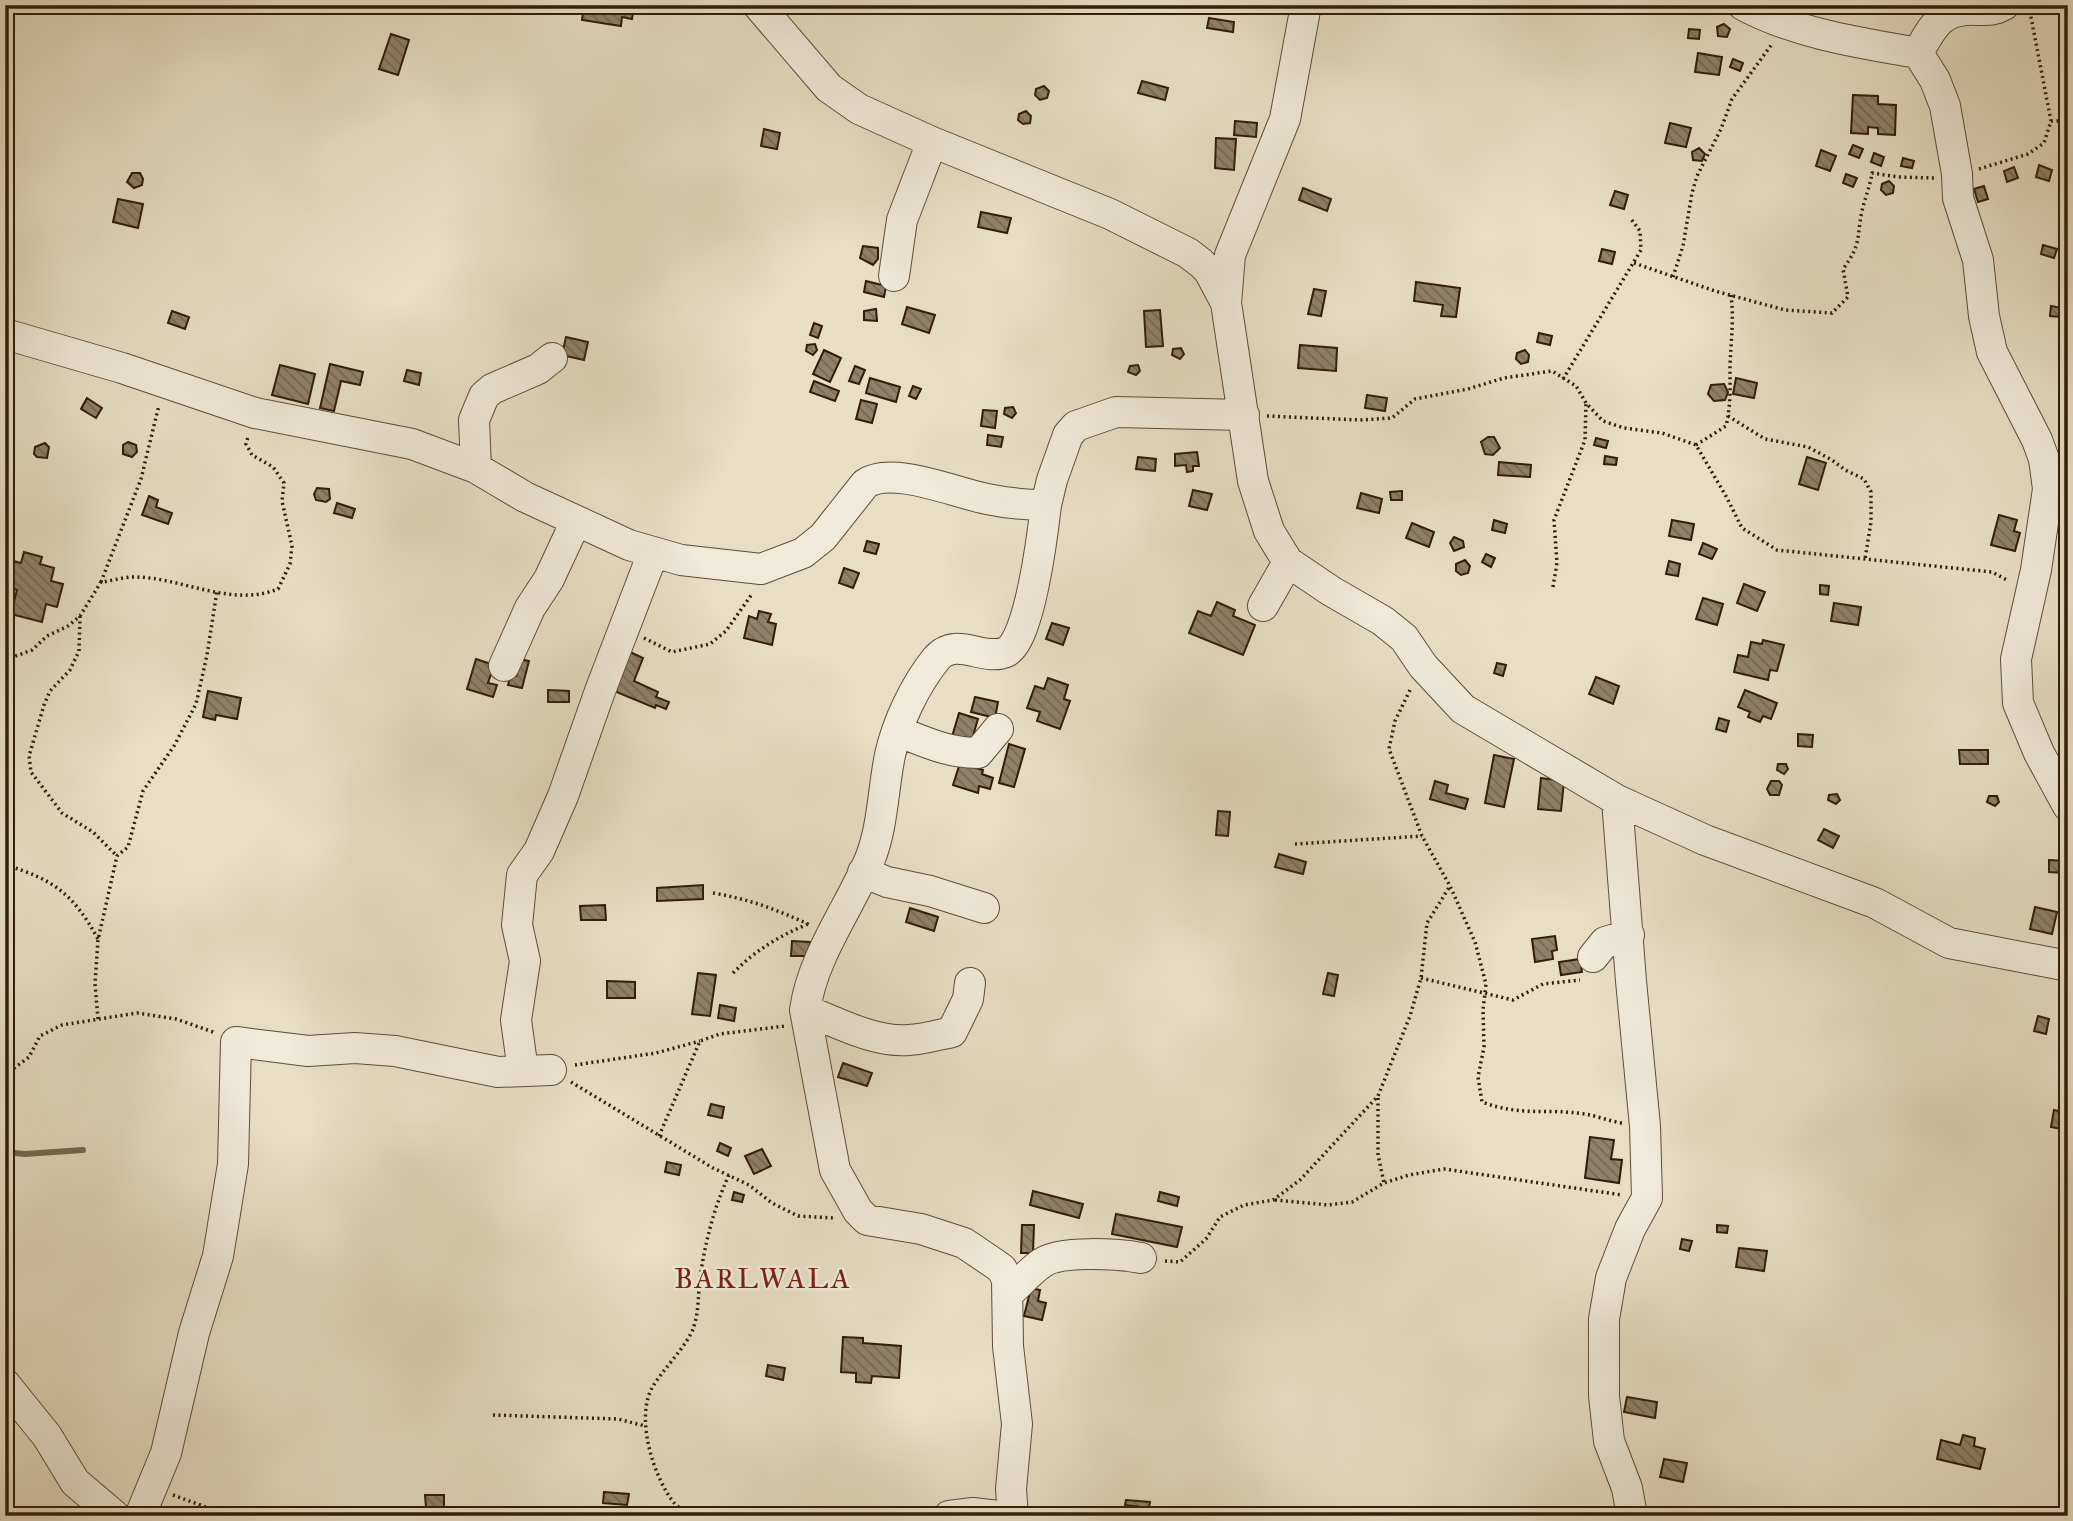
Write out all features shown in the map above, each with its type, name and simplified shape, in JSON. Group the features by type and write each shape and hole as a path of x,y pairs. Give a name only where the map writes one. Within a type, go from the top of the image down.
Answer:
{"street":[{"path":"758,5 829,88 859,109 932,142 1110,214 1188,253 1209,271 1226,303"},
{"path":"1306,5 1285,119 1230,255 1226,303 1253,481 1269,531 1288,562 1383,621 1404,638 1423,666 1462,709 1617,800 1705,840 1875,903 1949,943 2068,966"},
{"path":"1743,5 1762,16 1791,25 1918,53 1935,80 1945,106 1957,174 1958,198 1978,260 1984,316 1992,352 2044,459 2048,489 2033,588 2016,659 2018,703 2039,753 2068,806"},
{"path":"1918,53 1934,27 1950,11 1994,11 2004,5"},
{"path":"894,276 902,220 932,142"},
{"path":"5,334 255,413 412,444 476,468 526,497 653,553 714,565 761,569 803,553 823,537 865,484 882,476 988,499 1046,505"},
{"path":"476,468 474,420 484,396 492,389 538,369 552,358"},
{"path":"1013,1516 1011,1489 1017,1424 1008,1346 1007,1280 1002,1269 971,1247 921,1229 867,1220 858,1211 835,1170 806,1015 820,928 863,872 879,833 890,754 897,730 937,657 955,648 995,653 1006,652 1012,647 1022,626 1040,566 1046,505 1068,435 1076,426 1116,412 1244,415"},
{"path":"504,666 530,608 549,579 576,521"},
{"path":"140,1516 166,1453 194,1333 209,1289 225,1221 233,1164 236,1042 308,1051 355,1048 395,1051 498,1072 537,1070 516,1020 525,961 517,925 522,874 538,851 563,796 653,553"},
{"path":"1263,606 1288,562"},
{"path":"897,730 938,748 978,753 998,729"},
{"path":"1617,800 1645,1126 1647,1198 1630,1228 1611,1278 1604,1319 1604,1396 1609,1441 1627,1488 1632,1516"},
{"path":"863,872 887,882 930,891 984,908"},
{"path":"1593,957 1605,942 1629,934"},
{"path":"806,1015 879,1038 907,1040 930,1037 952,1032 968,999 970,983"},
{"path":"1009,1293 1044,1261 1078,1255 1117,1254 1140,1258"},
{"path":"5,1384 47,1436 75,1482 115,1516"},
{"path":"949,1516 973,1513 998,1516"}],"path":[{"path":"1634,263 1785,310 1832,313 1848,298 1843,269 1856,251 1861,232 1862,211 1872,173 1927,180 2028,154 2044,143 2051,121 2031,12 2026,5"},
{"path":"1673,277 1683,246 1697,176 1721,129 1732,99 1774,41 1791,25"},
{"path":"2051,121 2068,121"},
{"path":"1563,379 1642,250 1640,231 1631,219"},
{"path":"1696,445 1726,426 1734,323 1731,295"},
{"path":"1244,415 1360,420 1392,418 1415,399 1468,389 1504,378 1552,372 1576,386 1586,403 1603,421 1624,428 1662,433 1696,445 1742,528 1777,550 1992,572 2014,583 2033,588"},
{"path":"5,660 32,650 47,636 68,626 80,616 101,582 141,479 160,400 167,383"},
{"path":"1553,587 1557,563 1555,520 1585,440 1586,403"},
{"path":"101,582 134,577 218,592 261,596 278,589 290,564 292,546 282,501 284,483 273,467 252,455 246,444 255,413"},
{"path":"1728,416 1765,439 1808,447 1864,479 1871,492 1871,522 1864,559"},
{"path":"672,652 710,644 726,631 756,587 761,569"},
{"path":"98,1019 95,984 98,940 117,856 128,847 143,791 174,746 196,704 218,592"},
{"path":"80,616 79,651 70,670 50,691 44,705 29,756 31,772 62,813 93,832 117,856"},
{"path":"1423,666 1395,721 1389,749 1422,836 1450,886 1475,942 1486,984 1483,1047 1478,1077 1482,1102 1521,1112 1584,1113 1620,1123 1645,1126"},
{"path":"1294,844 1422,836"},
{"path":"5,865 59,887 88,921 98,940"},
{"path":"1384,1183 1378,1156 1378,1096 1410,1016 1421,978 1427,923 1450,886"},
{"path":"713,893 769,906 820,928"},
{"path":"733,973 750,956 784,934 820,928"},
{"path":"1421,978 1513,1000 1543,984 1582,979 1592,972 1593,957"},
{"path":"5,1075 29,1057 40,1036 62,1025 137,1013 176,1019 236,1042"},
{"path":"537,1070 656,1054 720,1034 778,1027 806,1015"},
{"path":"659,1136 700,1041"},
{"path":"537,1070 713,1168 749,1185 772,1203 798,1216 867,1220"},
{"path":"1273,1200 1320,1161 1340,1135 1378,1096"},
{"path":"1140,1258 1181,1262 1206,1238 1220,1217 1244,1205 1273,1200 1328,1205 1352,1202 1384,1183 1409,1175 1444,1169 1647,1198"},
{"path":"693,1516 676,1505 661,1480 648,1449 645,1426 650,1391 694,1328 707,1245 720,1194 729,1175"},
{"path":"493,1415 618,1419 645,1426"},
{"path":"151,1487 214,1510 241,1516"}],"building":[{"path":"584,5 634,5 632,19 622,17 621,26 582,20"},
{"path":"1209,18 1234,22 1233,32 1207,28"},
{"path":"1724,24 1730,29 1727,37 1718,36 1717,27"},
{"path":"1689,29 1700,30 1699,39 1688,38"},
{"path":"391,34 409,40 398,75 379,69"},
{"path":"1698,53 1722,57 1719,75 1695,72"},
{"path":"1733,59 1743,63 1740,71 1730,67"},
{"path":"1142,81 1168,88 1165,100 1138,93"},
{"path":"1044,86 1049,91 1047,98 1040,100 1035,95 1036,89"},
{"path":"1853,95 1878,96 1878,104 1896,105 1895,135 1878,134 1878,128 1868,127 1868,134 1851,133"},
{"path":"1026,111 1031,116 1030,123 1023,124 1018,120 1019,114"},
{"path":"1235,121 1257,123 1256,137 1234,135"},
{"path":"1670,123 1691,128 1686,147 1665,143"},
{"path":"764,129 780,133 777,149 761,146"},
{"path":"1216,138 1236,139 1234,170 1215,168"},
{"path":"1853,145 1863,149 1859,158 1849,154"},
{"path":"1699,148 1705,154 1702,161 1693,160 1692,152"},
{"path":"1821,150 1836,156 1830,171 1816,166"},
{"path":"1874,153 1884,157 1881,166 1871,162"},
{"path":"1903,158 1914,161 1912,168 1901,166"},
{"path":"2039,165 2052,170 2049,181 2036,177"},
{"path":"2014,167 2018,178 2007,182 2004,171"},
{"path":"132,173 140,173 142,185 134,188 127,182"},
{"path":"1846,174 1857,178 1853,187 1843,183"},
{"path":"1889,181 1894,186 1893,193 1886,195 1881,190 1882,184"},
{"path":"1984,186 1988,199 1978,202 1974,189"},
{"path":"1303,188 1331,199 1327,211 1299,200"},
{"path":"1615,191 1628,195 1624,209 1610,205"},
{"path":"118,199 143,204 138,228 113,222"},
{"path":"981,212 1011,218 1007,233 978,227"},
{"path":"2043,245 2057,249 2054,258 2041,254"},
{"path":"863,246 878,248 878,259 873,265 860,258"},
{"path":"1602,249 1615,252 1612,264 1599,261"},
{"path":"866,281 886,286 884,297 864,292"},
{"path":"1416,282 1460,288 1456,317 1441,316 1443,305 1414,301"},
{"path":"1314,289 1326,291 1321,316 1308,314"},
{"path":"2051,306 2062,308 2061,317 2050,316"},
{"path":"907,307 935,315 929,333 902,324"},
{"path":"876,309 877,321 864,320 864,311"},
{"path":"1160,310 1163,346 1146,347 1144,311"},
{"path":"172,311 189,317 185,329 168,323"},
{"path":"814,323 822,326 818,338 810,335"},
{"path":"1539,333 1552,336 1550,345 1537,342"},
{"path":"566,337 588,342 584,360 562,355"},
{"path":"815,344 817,350 813,355 806,351 807,345"},
{"path":"1300,345 1337,348 1336,371 1298,368"},
{"path":"1181,348 1184,354 1180,359 1172,355 1173,349"},
{"path":"824,350 841,358 830,382 813,374"},
{"path":"1525,350 1529,355 1528,362 1521,364 1516,359 1517,353"},
{"path":"330,364 363,372 360,385 341,381 334,411 320,408"},
{"path":"280,365 315,374 308,404 272,395"},
{"path":"1138,365 1140,371 1136,375 1128,372 1130,366"},
{"path":"855,366 865,370 859,384 849,381"},
{"path":"407,370 421,373 419,385 404,381"},
{"path":"870,378 900,387 896,402 866,393"},
{"path":"1736,378 1757,383 1754,398 1733,394"},
{"path":"814,381 839,391 835,401 810,392"},
{"path":"1724,384 1728,392 1725,400 1714,401 1708,394 1711,385"},
{"path":"913,386 921,389 916,399 909,396"},
{"path":"1367,395 1387,398 1385,411 1365,408"},
{"path":"87,398 102,408 96,418 81,409"},
{"path":"861,400 877,404 872,423 856,419"},
{"path":"1013,407 1016,413 1012,418 1004,414 1005,408"},
{"path":"983,410 997,411 995,428 981,426"},
{"path":"988,435 1003,437 1001,447 987,445"},
{"path":"1488,437 1494,437 1500,448 1493,455 1485,454 1481,442"},
{"path":"1596,438 1608,441 1606,448 1594,445"},
{"path":"128,442 136,445 137,452 132,457 123,454 123,445"},
{"path":"45,443 49,447 47,458 37,457 34,454 35,447"},
{"path":"1197,452 1199,466 1193,466 1193,471 1187,472 1186,465 1175,466 1175,454"},
{"path":"1605,456 1617,458 1616,465 1604,464"},
{"path":"1138,457 1156,459 1155,471 1136,469"},
{"path":"1807,457 1826,463 1818,490 1799,484"},
{"path":"1499,462 1531,465 1530,477 1498,475"},
{"path":"317,488 329,489 330,499 326,502 316,500 314,494"},
{"path":"1193,490 1212,494 1207,510 1189,506"},
{"path":"1402,491 1402,500 1391,500 1390,492"},
{"path":"1361,493 1382,499 1379,513 1357,508"},
{"path":"149,496 158,500 156,507 172,513 168,524 142,515"},
{"path":"337,503 355,509 352,518 334,513"},
{"path":"1999,515 2017,520 2014,531 2020,533 2015,551 1991,545"},
{"path":"1494,520 1507,524 1505,533 1492,530"},
{"path":"1672,520 1694,524 1691,540 1669,536"},
{"path":"1412,523 1434,532 1429,547 1406,538"},
{"path":"1454,537 1463,541 1464,547 1454,551 1450,543"},
{"path":"867,541 879,544 876,554 864,551"},
{"path":"1703,543 1717,549 1712,559 1699,554"},
{"path":"24,552 42,557 40,564 54,568 51,581 63,584 57,607 46,604 42,622 11,614 17,590 8,587 14,561 21,563"},
{"path":"1486,554 1495,558 1491,567 1482,562"},
{"path":"1465,560 1470,566 1468,573 1461,575 1456,571 1456,564"},
{"path":"1669,561 1680,564 1678,576 1666,574"},
{"path":"844,568 859,573 853,588 839,583"},
{"path":"1744,584 1765,592 1757,611 1737,603"},
{"path":"1820,585 1829,586 1828,595 1820,594"},
{"path":"1703,598 1723,604 1717,625 1696,619"},
{"path":"1217,602 1235,610 1233,616 1255,625 1243,655 1189,633 1198,611 1211,616"},
{"path":"1834,603 1861,607 1858,625 1831,621"},
{"path":"759,611 771,614 768,622 776,624 772,645 744,638 749,616 757,619"},
{"path":"1052,623 1069,628 1063,645 1046,639"},
{"path":"1763,640 1784,645 1777,671 1770,670 1768,680 1734,672 1738,655 1748,657 1751,642 1762,644"},
{"path":"630,652 643,658 634,681 658,692 656,697 669,702 666,709 656,705 655,708 614,691"},
{"path":"476,659 494,665 488,683 497,685 493,697 467,689"},
{"path":"520,659 529,661 522,688 508,685 511,675 516,676"},
{"path":"1497,663 1506,665 1503,676 1494,673"},
{"path":"1596,677 1619,686 1613,704 1589,694"},
{"path":"1048,678 1068,685 1064,699 1070,701 1060,729 1037,721 1040,712 1027,708 1035,686 1044,689"},
{"path":"548,690 569,691 569,702 548,702"},
{"path":"1745,690 1777,703 1771,719 1763,716 1760,722 1748,717 1750,712 1738,707"},
{"path":"208,691 241,698 237,719 216,715 215,720 203,717"},
{"path":"975,697 998,702 995,718 971,712"},
{"path":"959,713 978,719 970,746 951,740"},
{"path":"1719,718 1729,721 1726,732 1716,729"},
{"path":"1798,734 1813,735 1812,747 1798,746"},
{"path":"1009,744 1025,749 1014,787 999,783"},
{"path":"1959,750 1988,750 1988,764 1960,764"},
{"path":"1494,755 1514,759 1504,807 1485,803"},
{"path":"960,763 983,770 982,774 993,778 990,789 979,786 978,793 953,785"},
{"path":"1778,764 1786,764 1788,769 1784,774 1777,770"},
{"path":"1541,778 1564,781 1561,811 1538,809"},
{"path":"1435,781 1448,785 1446,793 1468,799 1465,809 1430,799"},
{"path":"1771,781 1779,781 1782,785 1779,795 1770,795 1767,789"},
{"path":"1837,794 1840,800 1836,804 1828,800 1829,795"},
{"path":"1989,796 1997,796 1999,802 1995,806 1987,802"},
{"path":"1218,811 1230,812 1228,836 1216,835"},
{"path":"1824,829 1839,836 1833,848 1818,840"},
{"path":"1279,854 1306,862 1303,874 1275,867"},
{"path":"2049,860 2064,861 2064,873 2049,872"},
{"path":"703,885 703,899 657,901 657,888"},
{"path":"605,905 606,920 581,920 580,906"},
{"path":"2035,907 2057,912 2052,934 2030,929"},
{"path":"910,908 938,917 934,931 906,922"},
{"path":"1555,936 1557,950 1552,951 1553,959 1535,962 1532,939"},
{"path":"792,941 810,942 810,956 791,956"},
{"path":"1580,959 1582,972 1561,975 1559,962"},
{"path":"698,973 716,975 710,1016 692,1014"},
{"path":"1328,973 1338,975 1334,996 1323,994"},
{"path":"607,981 635,982 635,998 607,998"},
{"path":"720,1005 736,1008 734,1021 718,1018"},
{"path":"2038,1016 2049,1019 2046,1034 2034,1031"},
{"path":"843,1063 872,1073 867,1086 838,1077"},
{"path":"711,1104 724,1107 722,1118 708,1115"},
{"path":"2054,1110 2068,1113 2066,1130 2051,1127"},
{"path":"1590,1137 1614,1140 1611,1159 1622,1160 1619,1183 1585,1178"},
{"path":"720,1143 731,1148 728,1156 717,1151"},
{"path":"762,1149 771,1166 754,1174 745,1156"},
{"path":"667,1162 681,1165 679,1175 665,1172"},
{"path":"1033,1191 1083,1204 1079,1218 1030,1205"},
{"path":"734,1192 744,1195 742,1202 732,1200"},
{"path":"1160,1192 1179,1197 1177,1206 1158,1201"},
{"path":"1116,1214 1182,1227 1177,1247 1112,1234"},
{"path":"1022,1225 1034,1225 1033,1253 1021,1253"},
{"path":"1717,1225 1728,1226 1727,1233 1717,1232"},
{"path":"1682,1239 1692,1241 1689,1251 1680,1249"},
{"path":"1739,1248 1767,1251 1764,1271 1736,1267"},
{"path":"1031,1288 1040,1290 1038,1301 1046,1303 1042,1320 1024,1316"},
{"path":"843,1337 863,1338 863,1343 901,1346 899,1378 872,1376 871,1383 856,1382 856,1373 841,1372"},
{"path":"768,1365 785,1368 783,1380 766,1376"},
{"path":"1627,1397 1657,1402 1655,1418 1624,1412"},
{"path":"1963,1435 1975,1438 1974,1446 1985,1449 1980,1469 1937,1459 1941,1440 1960,1445"},
{"path":"1664,1459 1687,1463 1683,1482 1660,1477"},
{"path":"604,1492 629,1494 627,1505 603,1503"},
{"path":"425,1495 444,1495 444,1507 426,1507"},
{"path":"1126,1500 1150,1502 1149,1508 1125,1505"}],"waterway":[{"path":"5,1152 25,1154 83,1150"}],"district":[{"name":"BARLWALA","path":"763,1278"}]}
